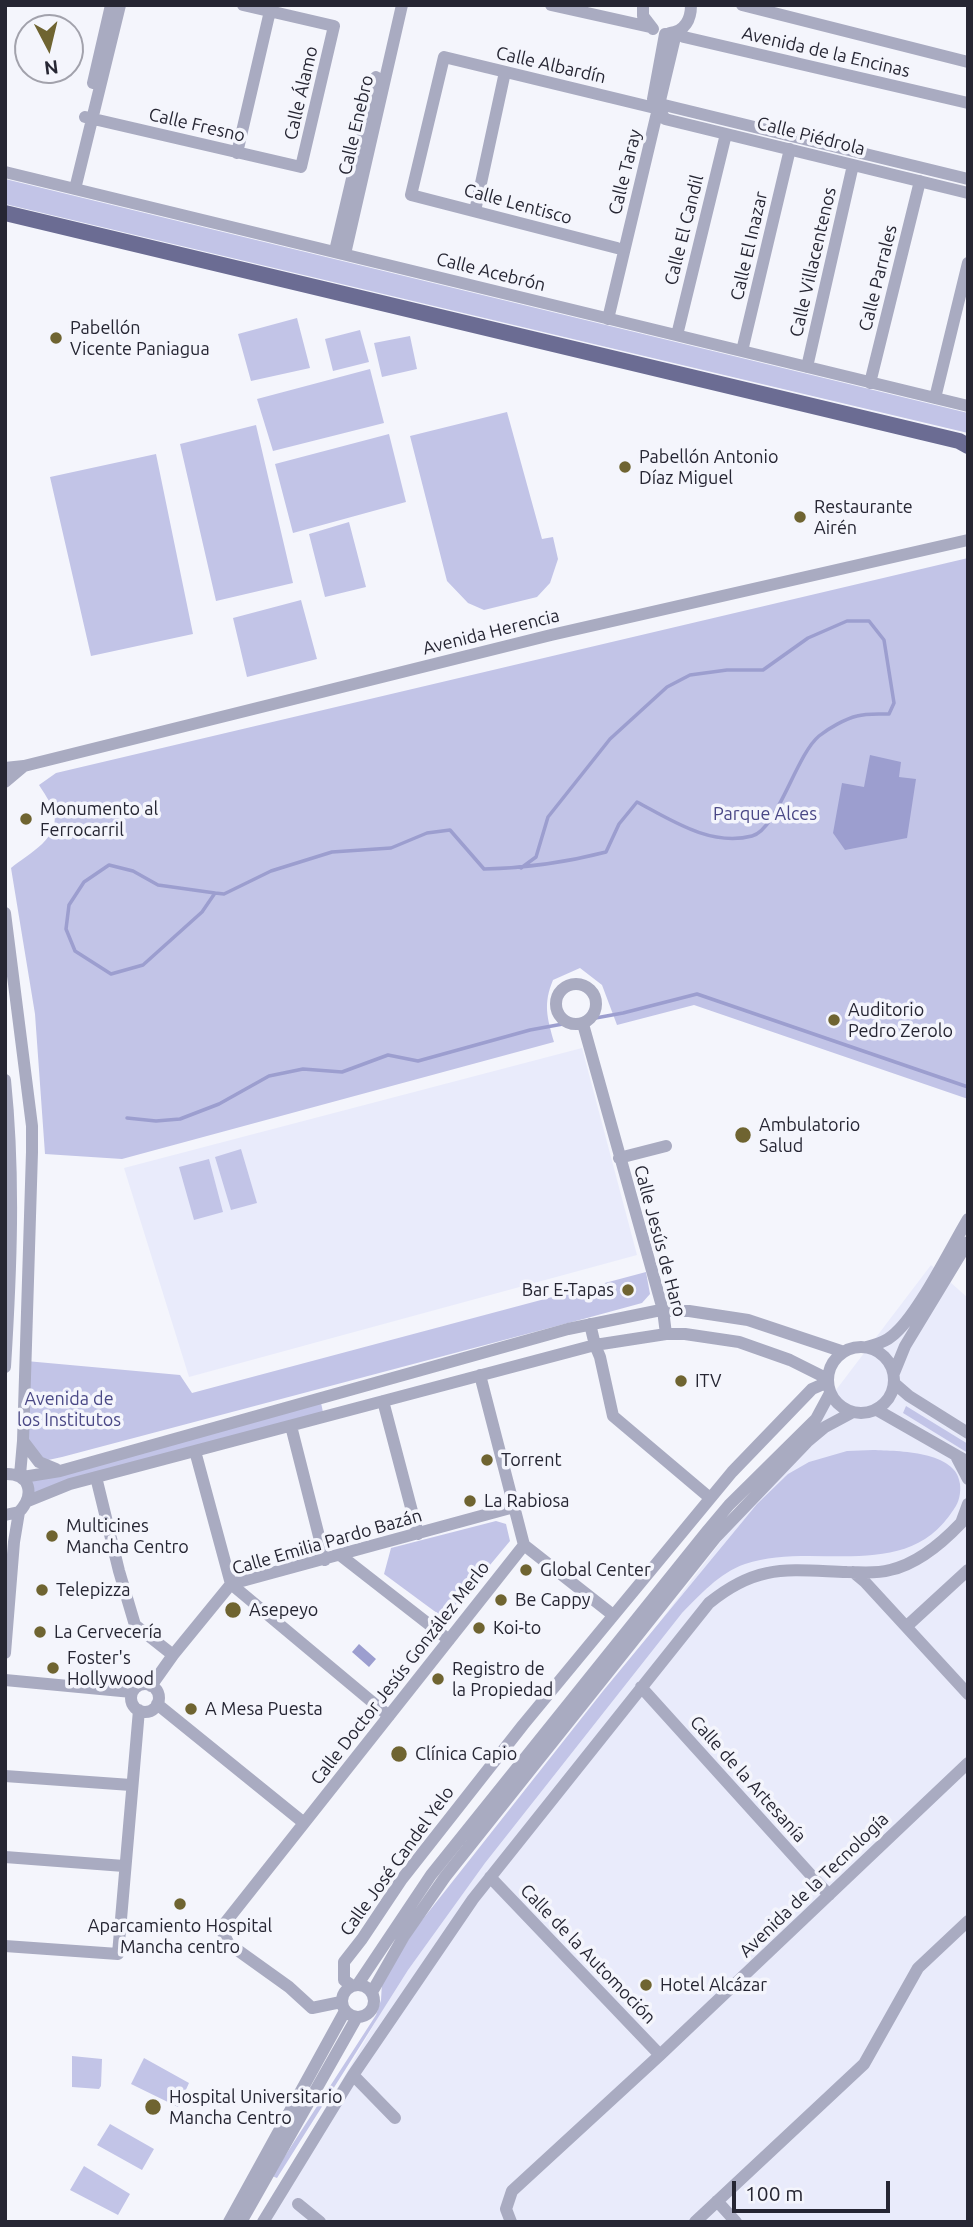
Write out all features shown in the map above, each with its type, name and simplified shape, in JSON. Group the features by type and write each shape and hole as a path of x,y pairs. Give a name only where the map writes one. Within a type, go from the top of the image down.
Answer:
{"main road":[{"path":"5,213 959,441 968,446"}],"street":[{"path":"89,118 111,5"},
{"path":"71,188 120,5"},
{"path":"237,153 270,12 243,5"},
{"name":"Calle Enebro","path":"340,252 393,5"},
{"name":"Calle Enebro","path":"340,252 402,5"},
{"path":"551,5 650,27"},
{"path":"643,5 643,16 650,27"},
{"name":"Calle Taray","path":"604,318 673,33 685,27 690,18 691,5"},
{"name":"Avenida de la Encinas","path":"742,5 968,62"},
{"name":"Calle Álamo","path":"270,12 334,26 301,167"},
{"name":"Avenida de la Encinas","path":"650,27 968,103"},
{"name":"Calle Albardín","path":"411,195 444,57 968,179"},
{"path":"475,211 505,72"},
{"name":"Calle Taray","path":"604,318 617,248 657,106"},
{"name":"Calle Piédrola","path":"657,106 665,119 968,193"},
{"name":"Calle Fresno","path":"89,118 301,167"},
{"name":"Calle El Candil","path":"677,335 726,134"},
{"name":"Calle El Inazar","path":"742,351 790,149"},
{"name":"Calle Villacentenos","path":"807,367 853,165"},
{"name":"Calle Acebrón","path":"5,172 968,406"},
{"name":"Calle Parrales","path":"870,383 920,181"},
{"name":"Calle Lentisco","path":"411,195 617,248"},
{"path":"935,398 968,263"},
{"name":"Avenida Herencia","path":"5,768 24,766 551,635 968,540"},
{"name":"Avenida Herencia","path":"5,782 24,766"},
{"path":"5,913 33,1152 21,1476 28,1486 29,1501"},
{"name":"Calle Jesús de Haro","path":"583,1024 663,1310 666,1334"},
{"path":"5,1080 12,1242 5,1367"},
{"name":"Calle Jesús de Haro","path":"619,1158 666,1146"},
{"path":"9,1153 33,1152"},
{"path":"229,2222 343,2007 343,1992 355,1985 431,1875 708,1530 816,1419 829,1385 832,1363 844,1352 883,1343 895,1334 916,1307 968,1219"},
{"path":"5,1653 19,1512 29,1501 46,1492 595,1345 666,1334 739,1342 790,1360 829,1385 836,1402 853,1412 877,1410 892,1394 894,1378 905,1346 968,1242"},
{"path":"5,1474 21,1476 60,1471 590,1324 663,1310 748,1320 844,1352"},
{"path":"590,1324 612,1416 710,1498"},
{"path":"865,1347 884,1356 894,1378 909,1396 968,1433"},
{"path":"480,1375 524,1545 614,1615"},
{"name":"Calle José Candel Yelo","path":"355,1985 344,1980 344,1962 402,1879 523,1724 732,1472 811,1389 829,1385"},
{"path":"320,1398 324,1417"},
{"path":"383,1401 418,1534"},
{"path":"877,1410 968,1462"},
{"path":"241,2222 357,2017 370,2012 373,2006 372,1992 404,1936 445,1877 716,1537 807,1442 825,1427 853,1412"},
{"path":"291,1426 325,1560"},
{"path":"23,1441 39,1462 60,1471"},
{"path":"195,1451 232,1584 389,1716"},
{"path":"955,1455 968,1479"},
{"path":"96,1477 135,1625 173,1655"},
{"path":"263,2222 353,2075 490,1877 709,1603 739,1582 779,1569 873,1573 892,1570 912,1561 949,1536 964,1519 968,1504"},
{"name":"Calle Emilia Pardo Bazán","path":"151,1685 232,1584 514,1507"},
{"path":"5,1515 19,1512"},
{"name":"Calle Doctor Jesús González Merlo","path":"343,2007 312,2008 289,1987 229,1944 222,1931 225,1923 524,1545"},
{"path":"340,1555 449,1640"},
{"path":"907,1626 968,1570"},
{"path":"853,1572 907,1626 968,1694"},
{"path":"5,1680 132,1692"},
{"path":"140,1684 151,1685 158,1694 157,1704 151,1710 139,1710 132,1703 132,1692 140,1684"},
{"name":"Calle de la Artesanía","path":"641,1687 829,1895"},
{"path":"157,1704 304,1823"},
{"path":"5,1946 118,1954 139,1710"},
{"name":"Avenida de la Tecnología","path":"511,2222 506,2209 512,2192 965,1771"},
{"path":"5,1776 131,1785"},
{"path":"5,1857 124,1866"},
{"name":"Calle de la Automoción","path":"490,1877 660,2055"},
{"path":"695,2222 864,2064 918,1968 968,1921"},
{"path":"355,1985 366,1986 372,1992"},
{"path":"343,2007 357,2017"},
{"path":"353,2075 395,2118"},
{"path":"717,2201 736,2222"},
{"path":"298,2204 320,2222"}],"shaded area":[{"path":"870,755 901,762 899,777 916,779 907,838 845,850 833,833 842,783 864,787"},
{"path":"582,1048 637,1255 189,1377 124,1168"},
{"path":"931,1265 968,1298 968,2222 257,2222 347,2072 433,1920"},
{"path":"359,1644 376,1659 369,1667 352,1652"}],"green space":[{"path":"5,179 968,413 968,433 5,204"},
{"path":"297,318 310,368 251,381 238,334"},
{"path":"360,330 369,362 333,371 325,339"},
{"path":"410,336 417,369 382,377 374,343"},
{"path":"370,369 384,423 273,451 257,399"},
{"path":"507,412 542,539 553,537 558,559 550,583 537,597 484,610 468,603 447,581 410,436"},
{"path":"256,425 293,583 216,601 180,444"},
{"path":"389,434 406,502 293,533 275,464"},
{"path":"156,454 193,634 91,656 50,477"},
{"path":"349,522 366,587 325,597 309,534"},
{"name":"Parque Alces","path":"968,558 968,1099 694,1005 617,1025 602,985 580,968 553,980 547,1011 554,1042 122,1159 45,1154 35,1014 11,868 49,837 55,820 49,800 39,785 56,773"},
{"path":"301,600 317,659 247,677 233,618"},
{"path":"241,1149 257,1203 231,1210 215,1157"},
{"path":"209,1159 223,1212 194,1220 179,1167"},
{"name":"Avenida de los Institutos","path":"646,1272 650,1294 642,1303 587,1318 62,1457 39,1462 23,1441 26,1361 180,1375 192,1393"},
{"path":"320,1398 324,1417 28,1501 26,1480"},
{"path":"906,1406 968,1444 968,1453 903,1413"},
{"path":"847,1451 911,1452 938,1459 949,1465 960,1484 954,1509 934,1532 911,1546 885,1553 857,1556 772,1558 736,1568 703,1592 682,1613 485,1863 408,1970 277,2178 272,2176 376,2015 381,2000 382,1982 415,1929 603,1691 757,1504 788,1474 809,1462"},
{"path":"496,1521 506,1524 510,1541 445,1619 384,1574 391,1548"},
{"path":"72,2056 102,2059 99,2089 72,2087"},
{"path":"144,2058 189,2083 178,2107 131,2084"},
{"path":"110,2124 154,2149 142,2170 97,2145"},
{"path":"84,2166 130,2194 118,2215 70,2190"}],"waterway":[{"path":"215,893 158,885 133,871 109,865 84,882 69,905 66,929 75,951 111,974 143,965 202,912 215,893 224,894 271,871 332,852 391,848 427,833 450,830 484,869 515,867 530,866 560,862 606,852 619,824 637,802 678,824 707,835 722,838 752,836 770,821 802,759 819,736 852,717 889,714 894,703 884,640 869,621 847,621 808,638 763,670 727,670 690,675 667,687 610,739 548,817 536,857 521,868"},
{"path":"127,1118 156,1121 180,1119 219,1104 269,1076 303,1069 342,1072 388,1055 418,1061 530,1030 623,1013 697,994 968,1087"}],"place":[{"name":"Pabellón Vicente Paniagua","path":"56,338"},
{"name":"Pabellón Antonio Díaz Miguel","path":"625,467"},
{"name":"Restaurante Airén","path":"800,517"},
{"name":"Monumento al Ferrocarril","path":"26,819"},
{"name":"Auditorio Pedro Zerolo","path":"834,1020"},
{"name":"Ambulatorio Salud","path":"743,1135"},
{"name":"Bar E-Tapas","path":"628,1290"},
{"name":"ITV","path":"681,1381"},
{"name":"Torrent","path":"487,1460"},
{"name":"La Rabiosa","path":"470,1501"},
{"name":"Multicines Mancha Centro","path":"52,1536"},
{"name":"Global Center","path":"526,1570"},
{"name":"Telepizza","path":"42,1590"},
{"name":"Be Cappy","path":"501,1600"},
{"name":"Asepeyo","path":"233,1610"},
{"name":"Koi-to","path":"479,1628"},
{"name":"La Cervecería","path":"40,1632"},
{"name":"Foster's Hollywood","path":"53,1668"},
{"name":"Registro de la Propiedad","path":"438,1679"},
{"name":"A Mesa Puesta","path":"191,1709"},
{"name":"Clínica Capio","path":"399,1754"},
{"name":"Aparcamiento Hospital Mancha centro","path":"180,1904"},
{"name":"Hotel Alcázar","path":"646,1985"},
{"name":"Hospital Universitario Mancha Centro","path":"153,2107"}]}
